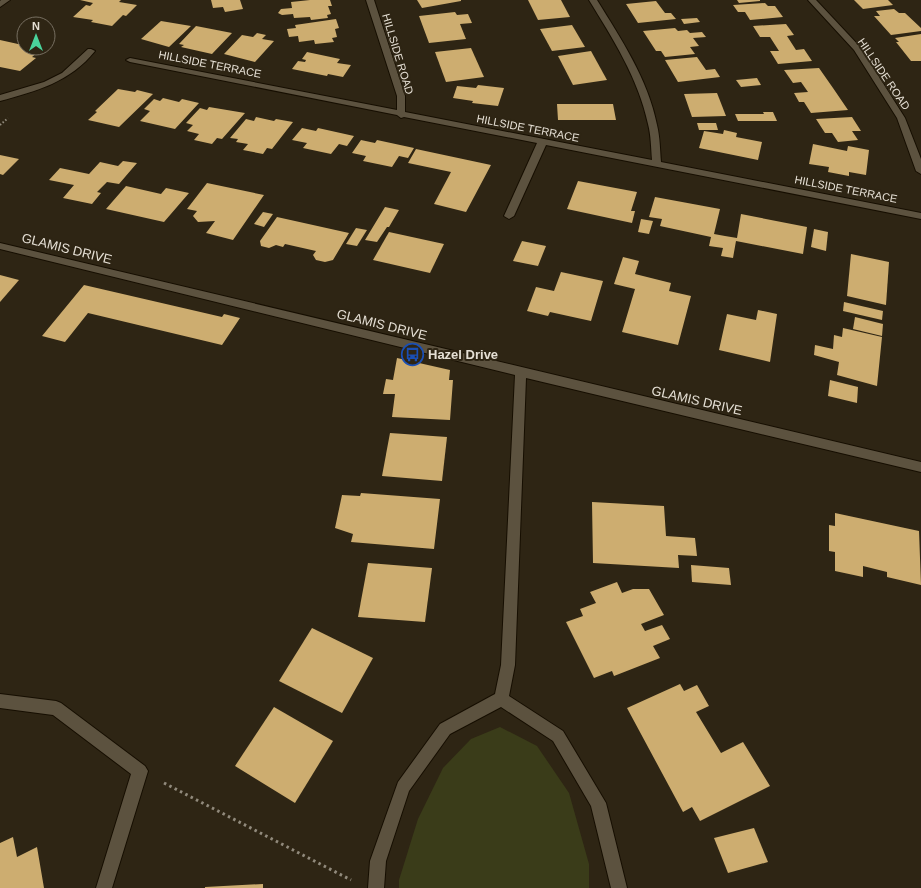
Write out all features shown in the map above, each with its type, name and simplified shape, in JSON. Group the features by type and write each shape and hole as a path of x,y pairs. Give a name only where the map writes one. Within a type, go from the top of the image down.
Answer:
{"street":[{"path":"0,5 6,0"},
{"name":"HILLSIDE ROAD","path":"370,0 402,96 401,115"},
{"path":"593,0 626,54 646,99 653,125 657,165"},
{"name":"HILLSIDE ROAD","path":"812,0 857,49 901,118 921,170"},
{"path":"0,98 47,84 65,75 91,50"},
{"name":"HILLSIDE TERRACE","path":"130,60 542,143 921,216"},
{"path":"509,216 542,143"},
{"name":"GLAMIS DRIVE","path":"0,246 921,467"},
{"path":"376,888 378,861 403,787 446,729 501,699 508,665 521,372"},
{"path":"501,699 558,736 598,803 619,888"},
{"path":"0,701 56,708 140,771 104,888"}],"path":[{"path":"140,771 354,881"}],"green space":[{"path":"500,727 537,746 569,793 589,864 589,888 399,888 399,880 418,819 443,768 471,739"}],"building":[{"path":"80,0 121,0 119,2 137,5 126,16 123,15 112,26 91,22 93,20 73,17 86,5 90,6 93,3"},
{"path":"211,0 240,0 243,9 225,12 223,7 213,8"},
{"path":"330,0 332,6 328,6 331,14 327,15 328,18 311,20 310,17 294,18 293,14 282,15 278,13 281,9 292,8 291,2"},
{"path":"417,0 461,0 461,1 422,8"},
{"path":"528,0 561,0 570,17 538,20"},
{"path":"737,0 760,0 760,1 739,3"},
{"path":"854,0 888,0 893,5 863,9"},
{"path":"656,1 665,13 671,13 676,19 638,23 626,4"},
{"path":"765,3 768,6 775,6 783,17 750,20 745,12 738,12 733,5"},
{"path":"894,9 899,13 905,13 921,28 921,31 891,35 874,16 880,16 876,11"},
{"path":"455,12 457,15 468,14 472,23 460,24 466,39 429,43 419,16"},
{"path":"697,18 700,22 684,24 681,19"},
{"path":"336,19 339,28 335,29 337,37 332,38 334,42 315,44 314,40 299,42 298,36 289,37 287,29 296,28 295,25"},
{"path":"161,21 191,26 169,47 141,39"},
{"path":"786,24 794,35 787,36 796,50 804,49 812,61 778,64 770,51 779,51 770,37 760,37 753,26"},
{"path":"572,25 585,47 552,51 540,29"},
{"path":"196,26 232,33 212,54 181,47 184,45 179,44"},
{"path":"675,28 678,31 687,30 690,33 702,32 706,37 693,38 699,46 690,47 695,54 665,57 661,51 656,51 643,31"},
{"path":"257,33 266,35 262,39 274,41 255,62 224,54 242,35 253,37"},
{"path":"921,34 921,61 911,61 896,42 899,42 895,38"},
{"path":"0,40 16,44 16,56 33,56 32,57 36,58 20,71 0,67"},
{"path":"471,48 484,77 446,82 435,52"},
{"path":"591,51 607,80 573,85 558,56"},
{"path":"307,52 340,59 337,63 351,65 343,77 328,74 327,76 292,69 298,61 305,62 306,60 302,59"},
{"path":"697,57 706,70 715,69 720,77 678,82 665,60"},
{"path":"819,68 848,110 811,113 804,102 799,102 794,93 808,92 801,82 793,83 784,70"},
{"path":"757,78 761,85 741,87 736,80"},
{"path":"478,85 504,88 498,106 472,103 473,101 453,98 457,86 476,88"},
{"path":"118,89 135,92 137,90 153,94 119,127 88,120 97,112 95,111"},
{"path":"717,93 726,116 692,117 684,94"},
{"path":"163,98 179,102 182,99 199,103 175,129 140,121 150,111 144,109 154,99 160,101"},
{"path":"557,104 613,104 616,120 558,120"},
{"path":"209,107 245,113 222,139 217,138 212,144 194,140 199,134 187,131 193,125 186,123 200,108 207,110"},
{"path":"763,112 773,112 777,121 738,121 735,114 764,114"},
{"path":"256,117 274,121 276,119 293,122 272,149 267,148 263,154 243,150 248,144 236,142 238,139 230,138 246,119 254,121"},
{"path":"852,117 861,131 852,131 858,140 838,142 832,133 825,133 816,119"},
{"path":"697,123 716,123 718,130 699,130"},
{"path":"302,128 316,131 318,128 354,136 347,146 339,144 331,154 303,148 307,143 292,140"},
{"path":"724,130 737,133 736,137 762,142 758,160 699,148 704,131 723,134"},
{"path":"361,140 375,143 377,140 414,148 408,158 399,156 392,167 363,161 366,156 352,153"},
{"path":"813,144 847,151 848,146 869,150 866,175 849,172 849,176 828,172 829,167 809,164"},
{"path":"416,149 491,165 466,212 434,204 451,172 408,163"},
{"path":"0,155 19,159 3,175 0,174"},
{"path":"123,161 137,163 119,184 107,182 97,192 101,193 92,204 63,198 74,185 49,180 60,168 89,174 100,162 118,166"},
{"path":"578,181 637,192 631,211 635,211 632,223 567,209"},
{"path":"207,183 264,195 233,240 206,233 215,221 198,222 193,216 197,211 187,209"},
{"path":"126,186 161,194 166,188 189,193 164,222 106,209"},
{"path":"655,197 720,209 714,234 737,238 741,214 807,227 803,254 736,241 733,258 721,256 723,248 709,246 711,237 660,226 662,219 649,217"},
{"path":"385,207 399,210 389,227 387,227 377,242 365,240"},
{"path":"263,212 273,214 264,227 254,224"},
{"path":"277,217 349,233 333,260 325,262 316,260 313,255 316,251 285,244 283,247 276,245 269,248 261,246 260,241"},
{"path":"641,219 653,221 649,234 638,232"},
{"path":"356,228 367,230 357,246 346,244"},
{"path":"814,229 828,232 826,251 811,247"},
{"path":"389,232 444,244 430,273 373,260"},
{"path":"522,241 546,246 538,266 513,261"},
{"path":"851,254 889,262 886,305 847,296"},
{"path":"623,257 639,261 635,274 671,283 669,291 691,296 678,345 622,332 635,289 614,284"},
{"path":"561,272 603,281 591,321 550,312 548,316 527,311 536,287 554,291"},
{"path":"0,275 19,280 0,302"},
{"path":"84,285 222,317 224,314 240,318 222,345 88,313 65,342 42,336"},
{"path":"844,302 883,311 882,320 843,311"},
{"path":"758,310 777,314 770,362 719,350 727,314 756,320"},
{"path":"855,317 883,324 882,336 853,329"},
{"path":"843,328 882,337 877,386 837,375 839,362 814,355 815,345 833,349 834,335 842,337"},
{"path":"397,358 450,370 449,380 453,380 450,420 392,417 395,394 383,394 386,379 393,380"},
{"path":"830,380 858,387 857,403 828,396"},
{"path":"390,433 447,437 442,481 382,476"},
{"path":"361,493 440,499 434,549 351,542 353,534 335,528 342,495 360,496"},
{"path":"592,502 664,506 666,536 695,538 697,556 678,555 679,568 593,563"},
{"path":"835,513 919,531 921,585 887,577 887,572 863,566 863,577 835,571 835,552 829,551 829,525 835,526"},
{"path":"368,563 432,568 425,622 358,617"},
{"path":"691,565 729,568 731,585 692,582"},
{"path":"617,582 622,593 633,589 649,589 664,615 641,624 645,631 662,625 670,639 653,646 660,658 614,676 612,671 594,678 566,622 583,616 580,609 596,603 590,592"},
{"path":"312,628 373,658 342,713 279,681"},
{"path":"680,684 684,691 697,685 709,706 696,712 721,753 743,742 770,786 700,821 692,807 683,812 627,708"},
{"path":"274,707 333,741 295,803 235,766"},
{"path":"754,828 768,862 728,873 714,838"},
{"path":"13,837 17,857 37,847 44,888 0,888 0,843"},
{"path":"263,884 263,888 205,888 205,887"}],"place":[{"name":"Hazel Drive","path":"413,354"}]}
